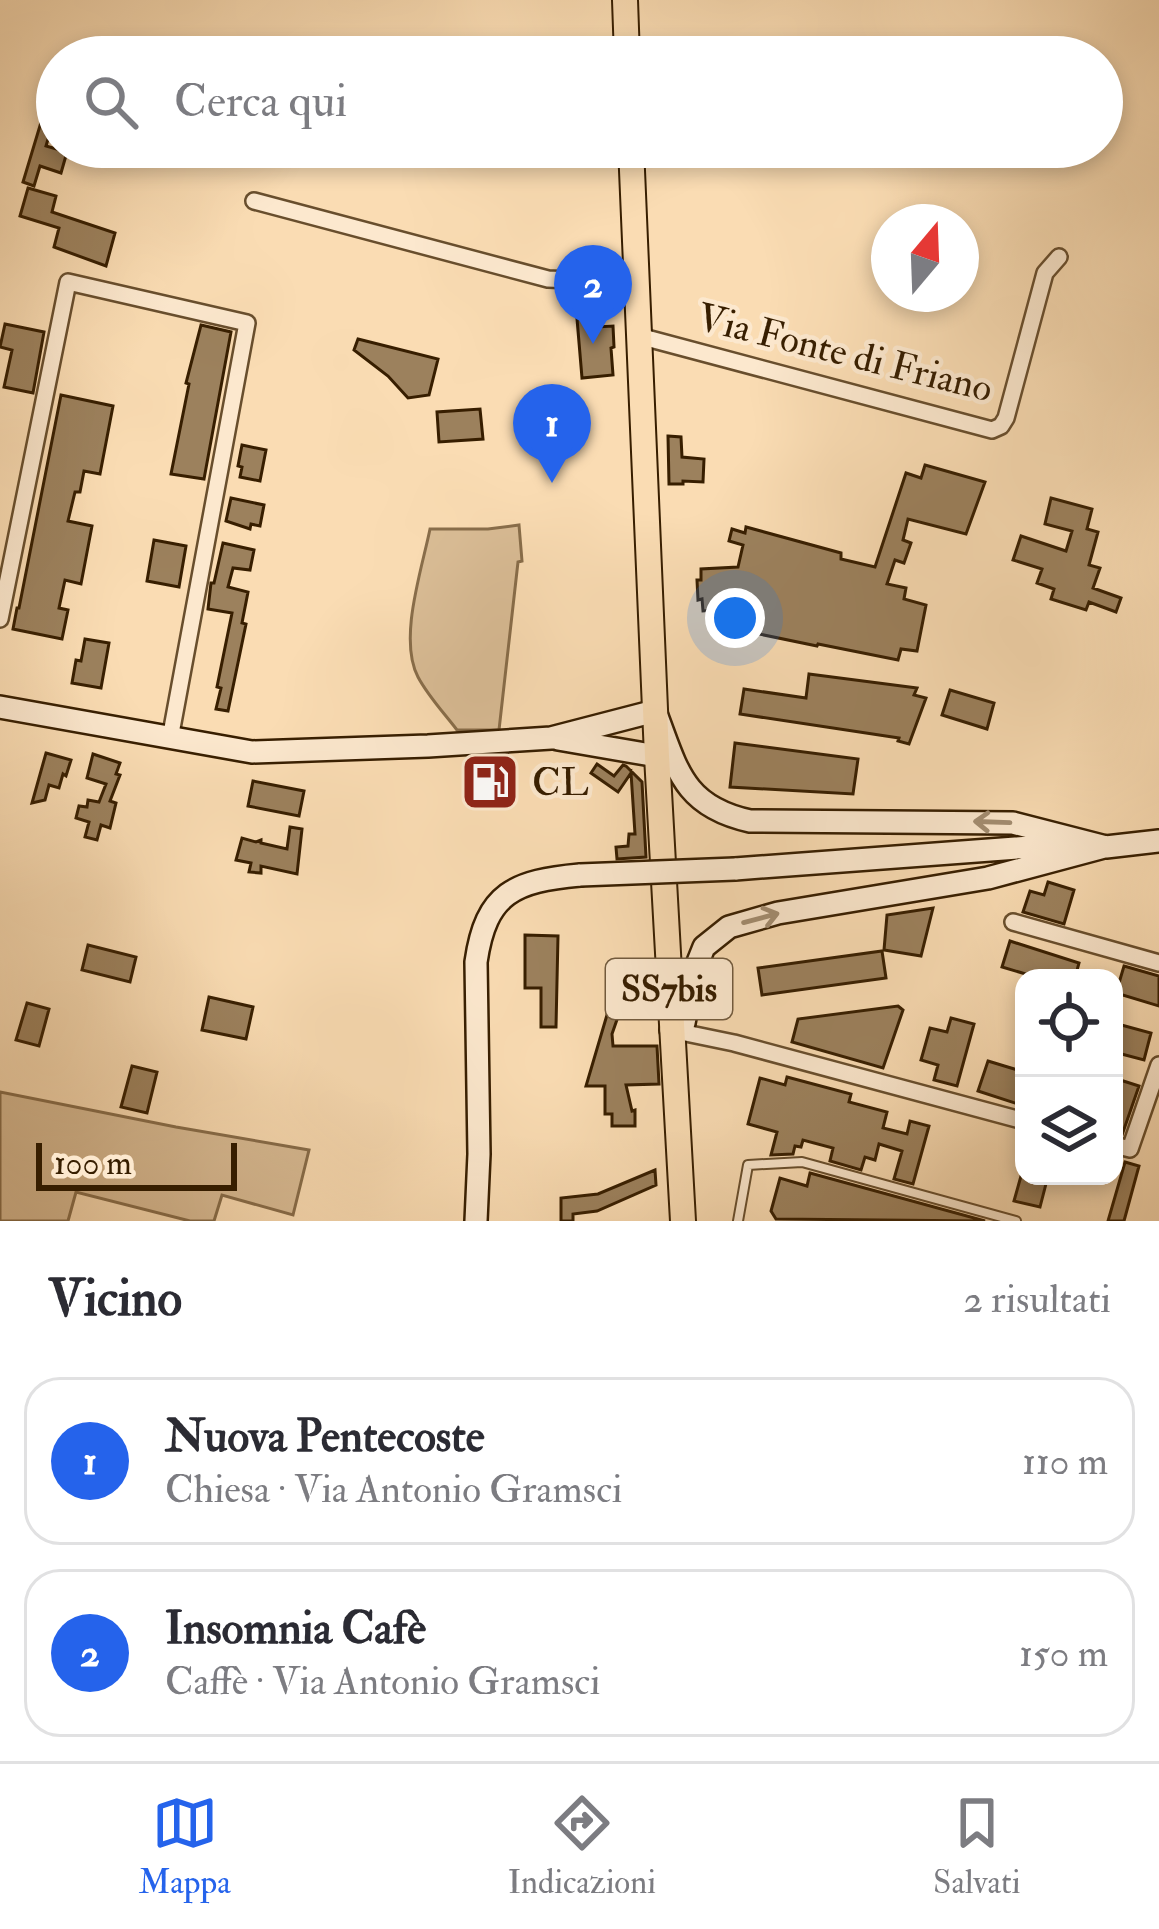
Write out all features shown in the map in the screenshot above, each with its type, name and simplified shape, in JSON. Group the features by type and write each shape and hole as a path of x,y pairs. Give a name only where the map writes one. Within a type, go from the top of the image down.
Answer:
{"main road":[{"path":"625,0 626,36"},
{"name":"SS7bis","path":"632,168 683,1221"}],"street":[{"path":"254,201 548,279 637,283"},
{"name":"Via Fonte di Friano","path":"639,336 992,430 1006,418 1045,273 1060,257"},
{"path":"0,619 68,282 247,322 170,739"},
{"path":"0,707 252,752 551,738 655,710 693,794 730,817 1013,823 1106,847"},
{"path":"551,738 657,756"},
{"path":"476,1221 476,962 488,914 500,899 541,878 1159,842"},
{"path":"671,1030 684,1023 704,947 729,927 778,913 988,878 1106,847"},
{"path":"1013,922 1159,963"},
{"path":"671,1030 1015,1118"},
{"path":"1123,1147 1130,1149 1159,1065"}],"lane":[{"path":"738,1221 748,1165 802,1162 1016,1221"}],"shaded area":[{"path":"519,525 522,561 518,562 499,730 457,730 422,684 412,661 411,624 430,529"},
{"path":"0,1092 309,1150 293,1215 222,1195 214,1221 190,1221 76,1192 68,1221 0,1221"}],"building":[{"path":"36,139 39,168 34,186 23,182"},
{"path":"28,188 56,196 52,212 115,233 106,266 54,247 59,228 20,216"},
{"path":"594,293 597,327 613,326 613,375 582,378 575,295"},
{"path":"5,324 44,332 33,393 4,387 12,350 0,347"},
{"path":"201,325 231,332 204,479 171,474"},
{"path":"358,339 438,359 429,395 408,398 354,350"},
{"path":"61,395 113,406 100,474 84,471 68,521 92,526 81,584 65,580 59,608 68,610 62,639 13,629"},
{"path":"480,409 483,439 439,442 437,412"},
{"path":"668,436 681,437 682,457 704,459 703,482 669,484"},
{"path":"242,445 266,450 260,481 240,477"},
{"path":"925,465 985,482 966,534 908,519 903,540 911,543 904,563 895,560 887,584 906,588 904,599 926,605 917,651 901,649 898,660 817,646 725,627 729,609 703,611 697,580 701,580 701,569 738,567 743,545 729,541 732,529 745,533 746,527 875,567 906,473 921,478"},
{"path":"231,498 264,505 260,526 251,524 250,529 226,521"},
{"path":"1051,498 1092,509 1087,529 1098,532 1089,565 1100,568 1093,588 1121,598 1116,612 1089,602 1086,610 1051,599 1054,589 1037,583 1042,569 1013,560 1021,536 1066,551 1072,531 1045,524"},
{"path":"154,540 186,546 179,587 147,581"},
{"path":"223,543 254,550 250,570 233,568 228,587 248,592 228,711 216,709 232,613 208,609"},
{"path":"85,639 109,643 101,688 72,683"},
{"path":"809,674 917,688 914,695 926,698 909,744 899,738 740,714 744,689 806,698"},
{"path":"950,690 994,703 987,729 942,715"},
{"path":"735,743 858,759 853,794 730,787"},
{"path":"46,753 71,760 59,788 49,785 45,800 32,803"},
{"path":"93,754 120,763 110,801 116,803 110,828 101,825 97,840 85,837 89,822 76,818 79,806 87,807 88,800 99,802 106,784 87,778"},
{"path":"597,764 614,776 626,766 642,782 646,857 617,859 616,847 628,846 629,834 635,834 631,773 618,792 591,773"},
{"path":"253,781 304,791 299,816 248,806"},
{"path":"290,827 302,829 297,874 261,866 261,873 249,872 251,863 236,860 242,838 287,849"},
{"path":"1048,882 1074,890 1064,924 1023,912 1030,891 1044,895"},
{"path":"933,908 921,956 884,950 887,915"},
{"path":"525,935 558,936 556,1027 541,1027 541,988 525,988"},
{"path":"1010,941 1079,963 1077,969 1002,967"},
{"path":"88,945 136,957 130,982 82,970"},
{"path":"882,951 886,978 762,995 758,968"},
{"path":"1123,969 1159,976 1159,1006 1123,995"},
{"path":"617,981 629,985 612,1034 613,1046 657,1046 659,1084 626,1085 635,1126 612,1126 612,1114 605,1114 605,1086 586,1086"},
{"path":"209,997 253,1007 246,1039 202,1030"},
{"path":"27,1003 49,1009 39,1046 16,1040"},
{"path":"898,1006 903,1010 883,1068 792,1042 798,1019"},
{"path":"951,1018 974,1024 957,1086 934,1080 938,1065 921,1060 930,1028 947,1032"},
{"path":"1123,1025 1151,1033 1144,1060 1123,1054"},
{"path":"988,1061 1015,1069 1015,1103 978,1091"},
{"path":"132,1066 157,1072 147,1113 121,1107"},
{"path":"787,1077 851,1094 849,1102 887,1112 883,1128 907,1134 910,1121 929,1126 913,1184 894,1179 902,1151 879,1144 875,1160 865,1157 861,1170 830,1161 833,1148 803,1140 793,1154 771,1155 777,1132 748,1124 760,1078 785,1085"},
{"path":"1123,1081 1139,1086 1123,1132"},
{"path":"1125,1162 1139,1166 1124,1221 1108,1221 1118,1185 1123,1185"},
{"path":"655,1170 656,1185 597,1211 573,1214 573,1221 561,1221 561,1198 598,1194"},
{"path":"810,1173 985,1221 776,1219 771,1211 780,1178 807,1186"},
{"path":"1018,1185 1046,1185 1040,1207 1014,1201"}],"place":[{"name":"Insomnia Cafè","path":"593,344"},
{"name":"Nuova Pentecoste","path":"552,483"},
{"name":"CL","path":"490,782"}]}
